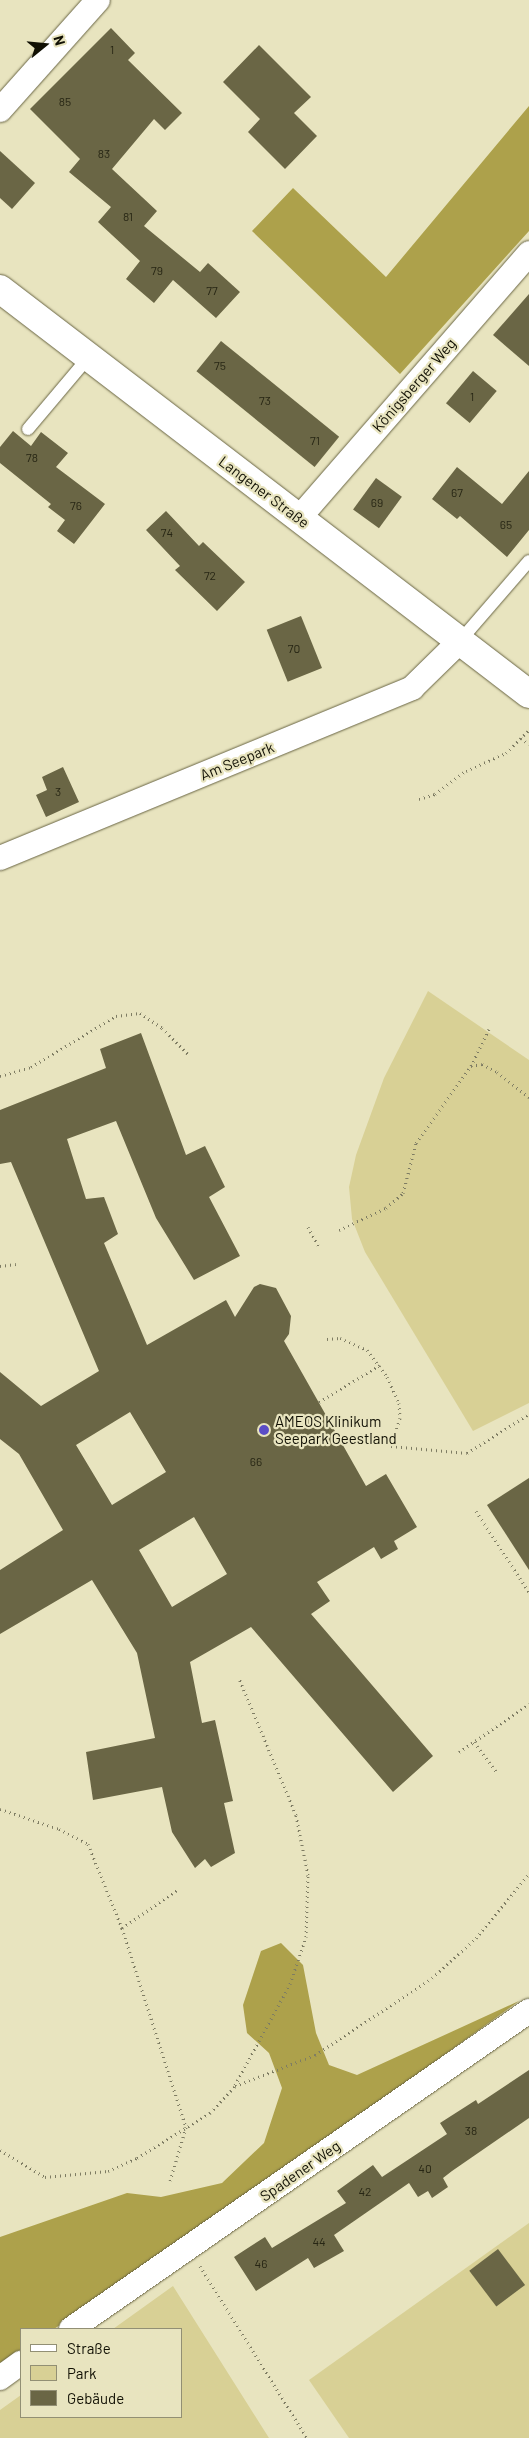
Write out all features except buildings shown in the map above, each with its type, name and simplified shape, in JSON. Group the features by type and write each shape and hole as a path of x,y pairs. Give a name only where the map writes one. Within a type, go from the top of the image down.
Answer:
{"main road":[{"name":"Langener Straße","path":"0,289 87,359 300,518 529,694"}],"street":[{"path":"0,110 98,0"},
{"name":"Königsberger Weg","path":"300,518 529,253"},
{"name":"Am Seepark","path":"0,858 412,688 459,642"},
{"name":"Spadener Weg","path":"72,2328 529,2011"},
{"path":"0,2378 20,2364"}],"lane":[{"path":"28,430 87,359"},
{"path":"459,642 529,561"}],"path":[{"path":"419,800 435,794 466,771 506,753 529,730"},
{"path":"521,738 529,744"},
{"path":"0,1076 31,1067 90,1029 116,1016 140,1013 162,1028 188,1054"},
{"path":"339,1230 386,1208 402,1192 416,1142 471,1066 489,1029"},
{"path":"471,1066 482,1064 497,1072 529,1097"},
{"path":"308,1227 319,1247"},
{"path":"0,1266 16,1264"},
{"path":"327,1339 340,1338 354,1344 366,1350 380,1365 399,1403 400,1418 391,1446 467,1453 529,1414"},
{"path":"319,1402 380,1365"},
{"path":"476,1511 529,1592"},
{"path":"0,2150 45,2177 76,2176 108,2171 137,2158 210,2113 235,2086 290,1984 306,1937 308,1875 296,1814 240,1678"},
{"path":"459,1752 529,1704"},
{"path":"474,1742 497,1772"},
{"path":"0,1810 59,1829 88,1844 122,1928 186,2127 170,2181"},
{"path":"235,2086 315,2055 432,1978 476,1938 529,1874"},
{"path":"122,1928 177,1890"},
{"path":"190,2248 307,2438"}],"green space":[{"path":"428,991 529,1060 529,1403 473,1431 365,1252 352,1219 349,1187 356,1155 384,1078"},
{"path":"529,2223 529,2438 349,2438 309,2380"},
{"path":"173,2286 269,2438 0,2438 0,2410 20,2396 20,2418 182,2418 182,2328 114,2328"}],"shaded area":[{"path":"529,106 529,231 400,374 252,231 293,188 386,277"},
{"path":"281,1943 303,1965 316,2033 329,2065 357,2075 519,2001 206,2227 55,2328 20,2328 20,2352 0,2365 0,2237 127,2193 161,2197 222,2183 264,2143 282,2088 269,2053 247,2033 243,2005 261,1951"}],"place":[{"name":"AMEOS Klinikum Seepark Geestland","path":"264,1430"}]}
